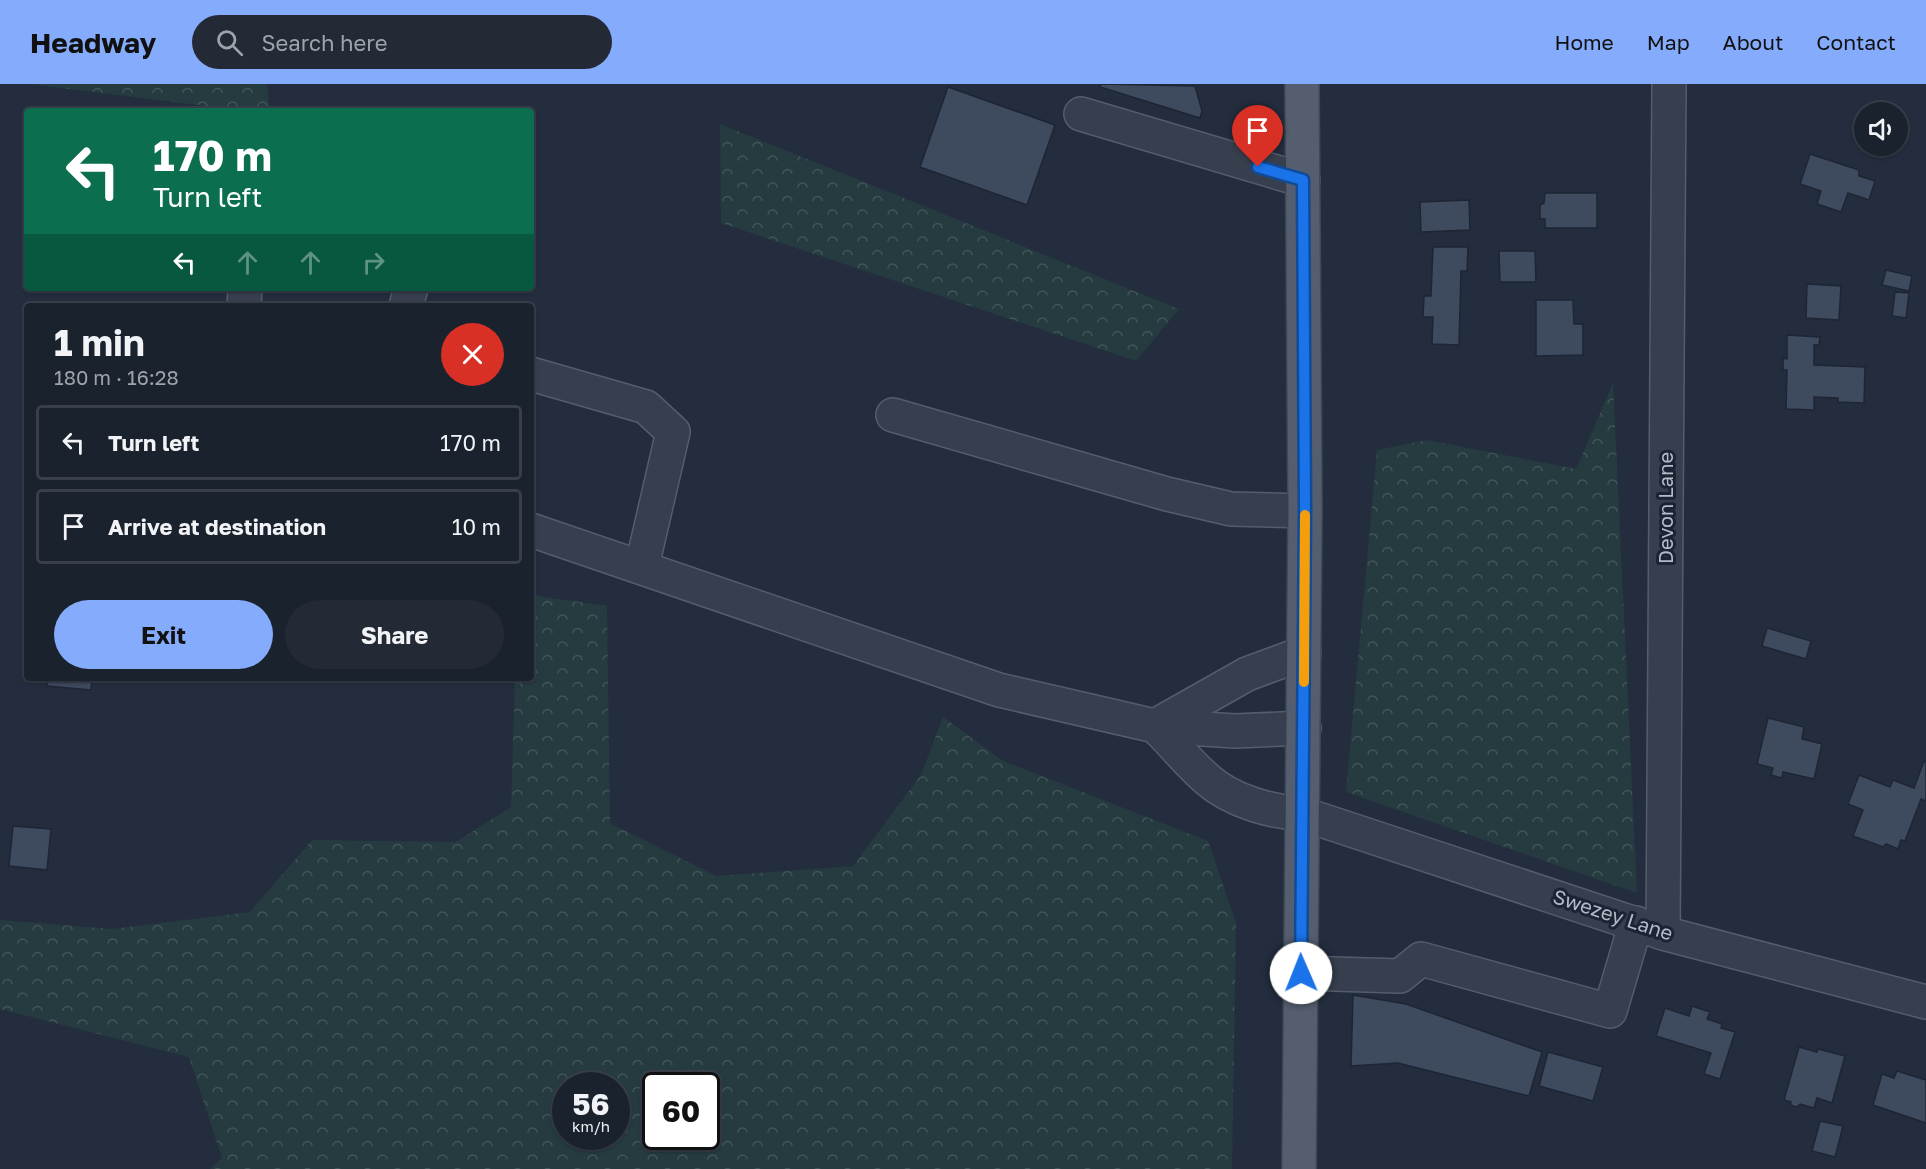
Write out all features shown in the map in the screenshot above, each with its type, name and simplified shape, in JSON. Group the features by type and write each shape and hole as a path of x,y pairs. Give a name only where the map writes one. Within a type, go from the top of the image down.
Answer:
{"main road":[{"path":"1299,1169 1305,511 1302,84"}],"street":[{"name":"Devon Lane","path":"1301,973 1400,976 1421,959 1610,1011 1649,928 1669,84"},
{"path":"1081,114 1303,180"},
{"path":"534,375 646,407 673,432 642,566"},
{"path":"893,415 1167,494 1231,509 1305,511"},
{"path":"534,531 642,566 999,690 1155,726 1235,731 1304,728"},
{"path":"1155,726 1247,674 1304,653"},
{"name":"Swezey Lane","path":"1155,726 1208,780 1246,802 1303,814 1649,928 1926,1002"}],"green space":[{"path":"31,84 267,84 270,108 222,108"},
{"path":"720,124 1179,309 1136,361 721,223"},
{"path":"1613,383 1637,893 1346,792 1377,450 1427,440 1576,469"},
{"path":"534,595 607,606 610,823 716,876 853,866 921,775 943,717 1003,761 1208,841 1236,923 1232,1169 210,1169 222,1158 189,1057 0,1009 0,920 112,929 250,912 312,840 456,842 511,807 515,681 534,681"}],"building":[{"path":"1101,84 1195,86 1202,111 1200,118 1100,87"},
{"path":"948,87 1055,125 1027,205 920,167"},
{"path":"1810,154 1859,170 1859,176 1875,181 1869,200 1848,193 1841,212 1817,204 1821,191 1800,184"},
{"path":"1545,193 1597,193 1597,228 1545,228 1545,219 1540,219 1540,205 1544,203"},
{"path":"1469,200 1470,230 1421,232 1420,202"},
{"path":"1433,247 1468,247 1467,271 1461,271 1459,345 1432,344 1433,317 1423,317 1424,296 1431,296"},
{"path":"1499,251 1535,251 1536,282 1500,282"},
{"path":"1886,270 1912,276 1909,291 1882,285"},
{"path":"1807,284 1841,286 1839,320 1806,318"},
{"path":"1895,292 1909,293 1906,318 1892,316"},
{"path":"1536,300 1573,300 1574,324 1583,324 1583,355 1536,356"},
{"path":"1787,335 1820,337 1819,345 1814,345 1814,365 1865,367 1864,403 1838,402 1838,398 1814,397 1814,410 1786,409 1787,370 1783,370 1783,358 1787,359"},
{"path":"1767,628 1811,641 1806,659 1762,646"},
{"path":"47,681 92,681 91,690 47,686"},
{"path":"1768,718 1804,727 1802,739 1822,744 1814,779 1783,772 1782,778 1771,775 1773,768 1757,764"},
{"path":"1924,761 1926,762 1926,801 1921,799 1905,841 1901,840 1898,849 1886,844 1883,847 1853,836 1863,810 1848,804 1859,775 1890,787 1893,780 1914,788"},
{"path":"13,826 51,829 47,870 9,866"},
{"path":"1353,995 1406,1004 1542,1052 1529,1096 1398,1063 1351,1066"},
{"path":"1692,1006 1710,1012 1707,1019 1722,1024 1721,1028 1735,1032 1720,1079 1704,1074 1711,1053 1656,1036 1665,1008 1689,1016"},
{"path":"1799,1047 1845,1056 1832,1103 1817,1098 1814,1108 1800,1104 1797,1107 1784,1100"},
{"path":"1548,1052 1603,1067 1593,1101 1539,1086"},
{"path":"1897,1071 1926,1080 1926,1123 1873,1105 1882,1074 1894,1078"},
{"path":"1820,1121 1843,1126 1835,1157 1812,1151"}],"slow traffic":[{"path":"1304,682 1305,515"}],"route":[{"path":"1258,167 1303,180 1305,511 1301,973"}]}
